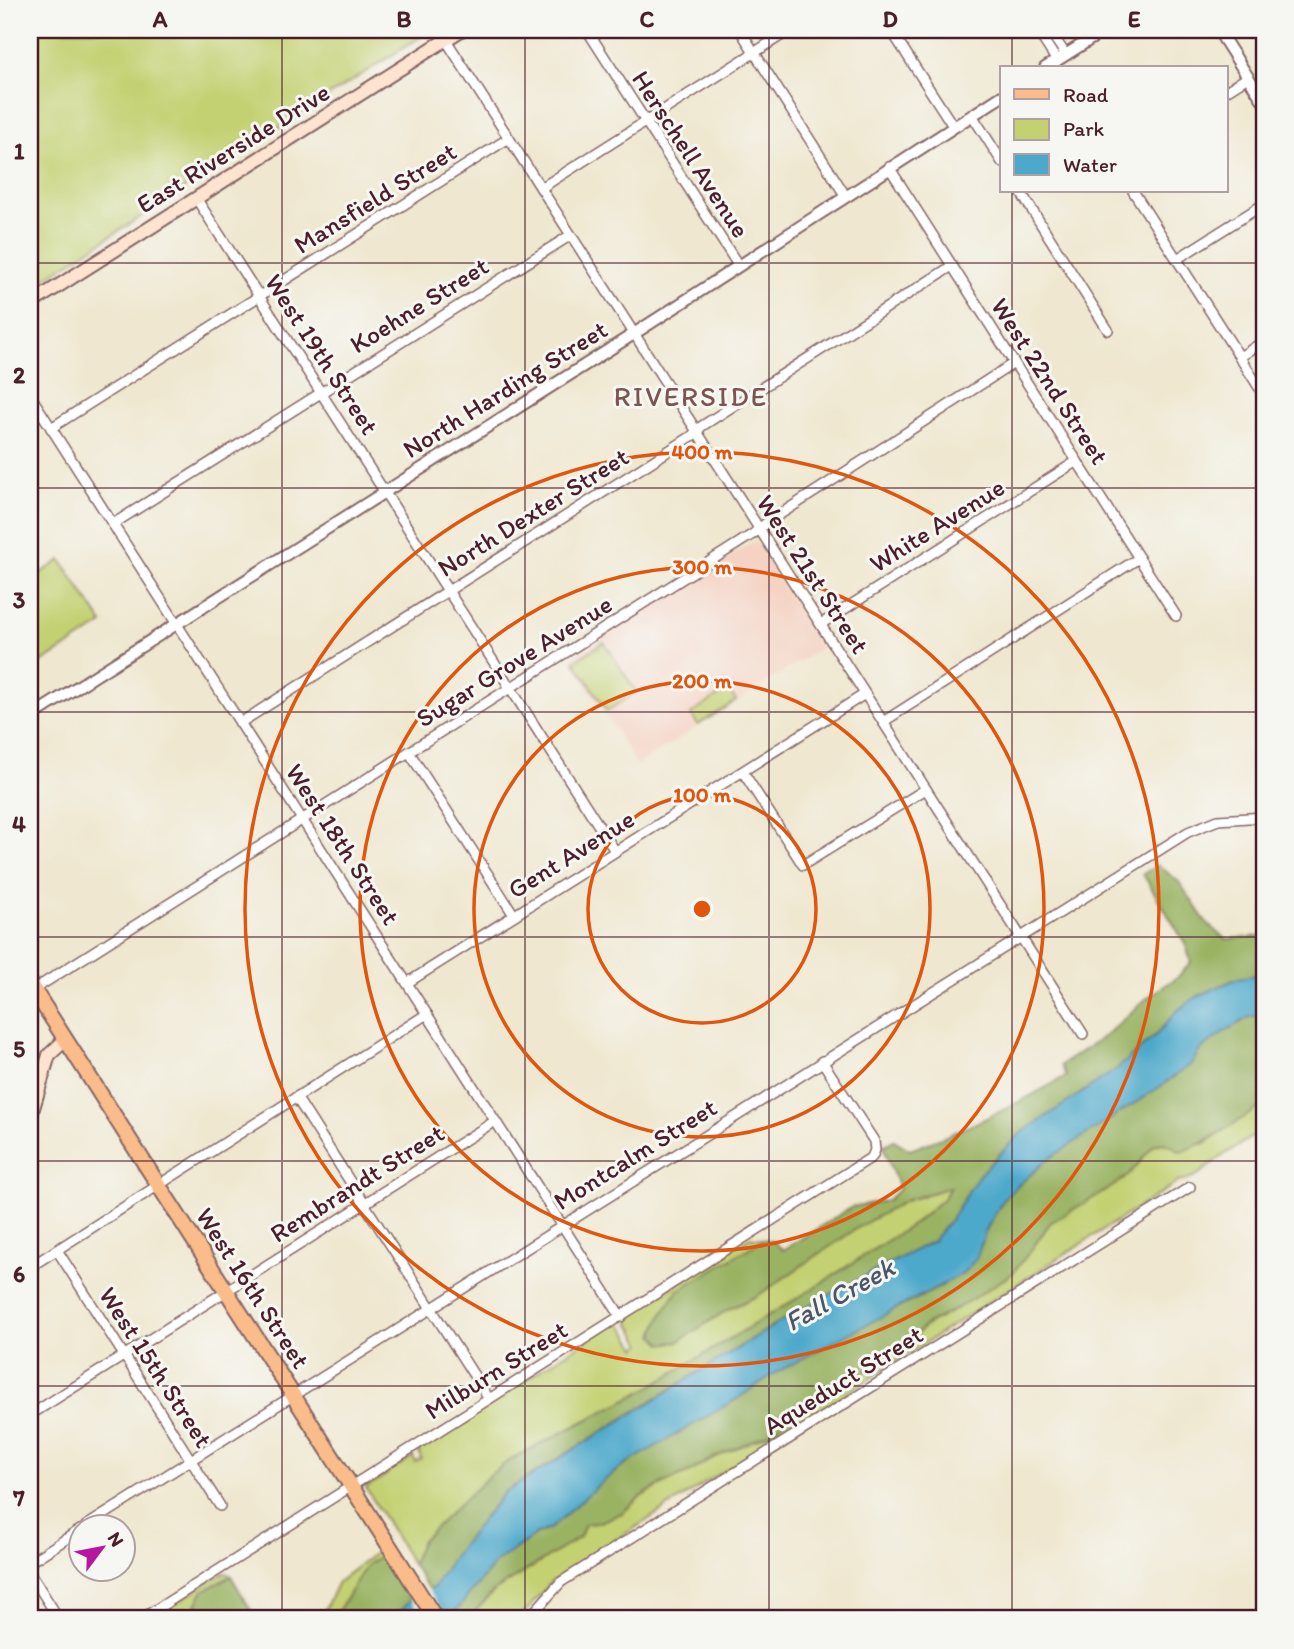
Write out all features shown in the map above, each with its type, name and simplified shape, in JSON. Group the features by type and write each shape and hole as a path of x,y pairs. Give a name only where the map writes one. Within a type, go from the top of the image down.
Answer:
{"main road":[{"name":"East Riverside Drive","path":"30,304 461,30"},
{"name":"West 16th Street","path":"31,987 436,1619"},
{"path":"30,1118 49,1055 65,1040"}],"street":[{"name":"Herschell Avenue","path":"587,30 738,265"},
{"path":"740,30 845,195"},
{"path":"541,188 790,30"},
{"path":"891,30 953,126"},
{"path":"1037,30 1055,63"},
{"path":"1049,30 1055,63"},
{"path":"1055,63 1105,30"},
{"path":"1218,30 1264,102"},
{"path":"1260,30 1264,37"},
{"name":"West 21st Street","path":"446,40 1083,1034"},
{"path":"1228,90 1248,77"},
{"name":"North Harding Street","path":"30,717 1000,97"},
{"path":"972,114 1000,159"},
{"name":"Mansfield Street","path":"51,428 509,138"},
{"name":"West 22nd Street","path":"889,167 1176,616"},
{"path":"1021,192 1108,330"},
{"path":"1134,192 1264,395"},
{"name":"West 19th Street","path":"196,198 615,851"},
{"path":"1177,259 1264,204"},
{"name":"Koehne Street","path":"113,524 571,235"},
{"name":"North Dexter Street","path":"240,723 952,266"},
{"path":"1240,357 1264,341"},
{"name":"Sugar Grove Avenue","path":"31,987 510,688 1014,363"},
{"name":"West 18th Street","path":"30,395 621,1317"},
{"name":"White Avenue","path":"821,624 1077,461"},
{"path":"883,722 1139,558"},
{"name":"Gent Avenue","path":"407,983 865,694"},
{"path":"409,752 514,915"},
{"path":"743,772 803,865 926,789"},
{"name":"Montcalm Street","path":"110,1512 1188,832 1210,822 1264,817"},
{"path":"30,1267 427,1014"},
{"name":"Milburn Street","path":"141,1619 872,1157 875,1150 874,1141 822,1061"},
{"path":"296,1097 489,1399"},
{"name":"Rembrandt Street","path":"30,1415 495,1121"},
{"name":"Aqueduct Street","path":"528,1619 561,1583 1190,1187"},
{"name":"West 15th Street","path":"57,1250 220,1506"},
{"path":"30,1562 66,1539"},
{"path":"30,1573 59,1619"}],"shaded area":[{"path":"755,541 822,647 637,765 570,659"}],"green space":[{"path":"30,30 431,30 30,288"},
{"path":"61,560 103,624 30,670 30,580"},
{"path":"604,642 636,692 607,711 575,661"},
{"path":"726,691 731,693 736,701 698,725 691,714"},
{"path":"1158,865 1179,882 1206,922 1225,939 1264,936 1264,974 1238,978 1200,995 1178,1010 1156,1035 1117,1069 1020,1134 979,1175 953,1216 933,1241 796,1312 504,1492 455,1554 434,1587 429,1590 412,1564 422,1540 491,1474 511,1459 645,1390 806,1293 915,1223 944,1198 950,1187 905,1201 860,1226 757,1296 729,1309 679,1341 663,1344 654,1335 662,1314 677,1291 764,1239 774,1242 783,1250 852,1207 888,1200 899,1189 883,1146 894,1140 910,1150 990,1116 1066,1076 1061,1065 1105,1036 1147,998 1179,976 1191,962 1185,943 1143,874"},
{"path":"1264,1014 1264,1105 1213,1137 1180,1152 1170,1145 1154,1145 1129,1175 1050,1223 1012,1274 925,1325 917,1334 898,1345 857,1378 819,1398 770,1433 662,1484 640,1497 622,1513 597,1523 585,1524 580,1537 494,1591 468,1619 449,1619 496,1562 535,1535 551,1528 624,1465 839,1337 939,1288 976,1259 987,1228 1005,1197 1047,1160 1190,1065 1201,1049 1227,1030 1250,1017"},
{"path":"1264,1105 1264,1129 1201,1172 1178,1182 551,1582 528,1609 515,1619 468,1619 494,1591 544,1560 585,1524 622,1513 640,1497 711,1459 770,1433 819,1398 857,1378 925,1326 956,1309 1031,1250 1050,1223 1142,1158 1154,1145 1205,1144 1236,1120"},
{"path":"951,1186 944,1198 915,1223 806,1293 645,1390 511,1459 422,1540 412,1564 366,1488 388,1474 387,1472 366,1485 365,1483 392,1465 399,1466 413,1456 415,1462 421,1459 418,1448 614,1323 623,1326 637,1348 642,1344 628,1316 750,1237 764,1239 708,1274 729,1309 757,1296 860,1226 905,1201"},
{"path":"378,1551 421,1619 320,1619 338,1582"},
{"path":"381,1555 412,1601 394,1619 333,1619 366,1566"},
{"path":"225,1572 231,1576 225,1578 196,1605 205,1619 150,1619"},
{"path":"231,1576 256,1619 205,1619 196,1605 203,1591"}],"water":[{"name":"Fall Creek","path":"1264,974 1264,1014 1250,1017 1227,1030 1201,1049 1190,1065 1047,1160 1005,1197 987,1228 976,1259 962,1274 775,1373 737,1399 624,1465 551,1528 535,1535 496,1562 449,1619 394,1619 408,1602 434,1587 455,1554 504,1493 796,1312 933,1241 953,1216 979,1175 1020,1134 1117,1069 1156,1035 1178,1010 1200,995 1238,978"}],"pier":[{"path":"427,1587 448,1619 423,1619 410,1598"}],"district":[{"name":"RIVERSIDE","path":"691,396"}]}
